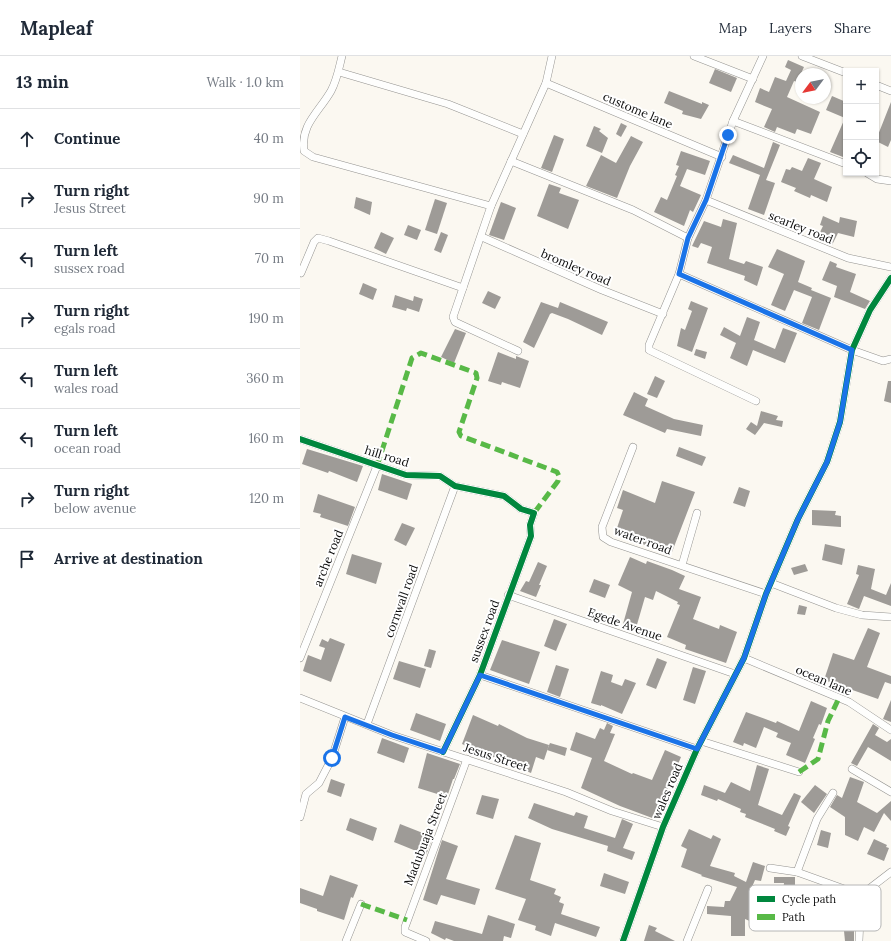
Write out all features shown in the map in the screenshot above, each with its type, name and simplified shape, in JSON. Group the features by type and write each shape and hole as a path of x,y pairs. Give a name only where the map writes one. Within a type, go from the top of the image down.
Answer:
{"street":[{"path":"342,56 339,72 332,90 311,116 305,130 302,142 302,151 313,157 491,206"},
{"path":"518,351 453,320 482,237 491,206 546,83 552,56"},
{"path":"694,56 752,80"},
{"path":"756,401 649,350 649,345 679,274 688,238 706,200 722,157 733,121 763,56"},
{"path":"802,56 843,72"},
{"path":"339,72 448,104 523,134"},
{"name":"custome lane","path":"546,83 722,157"},
{"path":"879,86 891,91"},
{"path":"733,121 843,163"},
{"path":"511,161 632,210 688,238"},
{"path":"872,176 877,179 891,181"},
{"name":"scarley road","path":"706,200 848,258 891,267"},
{"name":"bromley road","path":"482,237 596,288 662,314"},
{"path":"301,273 314,242 318,238 330,240 463,288"},
{"path":"679,274 852,350 883,361 891,359"},
{"name":"wales road","path":"623,941 663,827 697,749 744,658 766,594 798,519 827,462 840,422 852,350 870,310 891,278"},
{"name":"hill road","path":"300,439 406,475 440,476 455,486 504,496 522,509 534,513"},
{"name":"water road","path":"633,447 602,527 603,537 611,542 766,594"},
{"name":"arche road","path":"300,658 377,466"},
{"name":"cornwall road","path":"367,724 455,486"},
{"name":"sussex road","path":"443,752 480,675 508,595 531,536 530,525 534,513"},
{"path":"682,565 697,513"},
{"path":"771,583 836,608 862,615 891,617"},
{"name":"Egede Avenue","path":"508,595 735,674"},
{"name":"ocean lane","path":"744,658 848,702 891,730"},
{"path":"480,675 697,749"},
{"name":"Jesus Street","path":"300,698 392,735 566,792 612,811 663,827"},
{"path":"300,817 303,793 319,783 332,758 345,717"},
{"path":"701,741 798,772"},
{"name":"Madubuaja Street","path":"426,941 410,936 405,932 404,927 467,759"},
{"path":"852,769 891,792"},
{"path":"798,872 817,819 833,793"},
{"path":"770,868 798,872 834,885"},
{"path":"874,885 891,872"},
{"path":"687,941 708,889"},
{"path":"346,941 361,904"},
{"path":"859,931 859,941"}],"building":[{"path":"788,60 804,67 795,68 795,81 787,97 795,101 795,104 802,104 820,112 811,134 797,129 795,134 777,127 775,132 764,127 772,109 755,102 760,88 769,92 775,77 786,81 791,70 785,67"},
{"path":"715,69 737,78 731,92 709,83"},
{"path":"669,91 702,104 702,102 709,105 701,119 682,114 683,111 664,103"},
{"path":"832,96 843,101 843,117 826,110 829,104 831,104"},
{"path":"891,102 891,140 888,147 879,142 879,132"},
{"path":"621,123 627,126 621,137 616,134"},
{"path":"843,123 843,157 830,152"},
{"path":"594,126 601,129 599,131 608,138 602,153 586,146"},
{"path":"554,135 564,139 552,172 541,168"},
{"path":"631,136 643,142 630,166 617,198 586,186 601,155 616,163"},
{"path":"773,142 780,145 766,180 775,183 764,215 748,209 760,175 729,163 733,155 764,168"},
{"path":"681,151 710,161 705,175 687,169 680,186 701,195 693,212 690,210 684,226 654,212 661,197 667,200 677,176 675,175 679,166 676,165"},
{"path":"808,158 821,163 814,179 832,187 827,202 811,195 810,198 794,191 796,188 781,182 786,169 790,170 792,167 802,171"},
{"path":"549,184 561,188 559,193 579,200 568,229 537,216"},
{"path":"356,197 372,202 370,215 354,208"},
{"path":"435,199 447,203 437,234 425,230"},
{"path":"501,202 516,208 504,240 489,235"},
{"path":"823,216 839,223 840,217 857,221 854,237 838,233 832,245 817,238 823,226 820,225"},
{"path":"723,219 737,223 729,259 744,264 746,261 763,267 757,286 744,280 745,276 707,263 712,247 701,243 698,248 692,246 704,221 721,227"},
{"path":"408,225 421,230 417,240 404,235"},
{"path":"381,232 394,238 386,254 374,248"},
{"path":"441,232 448,235 441,253 434,250"},
{"path":"777,249 805,261 798,282 812,288 811,290 831,298 819,330 802,323 812,297 794,290 785,311 771,305 784,274 768,267"},
{"path":"830,261 837,264 836,267 856,274 850,292 870,301 865,309 834,297 837,286 822,280"},
{"path":"363,283 377,289 373,300 359,294"},
{"path":"488,291 501,297 495,309 482,303"},
{"path":"395,295 413,301 414,296 423,299 419,312 407,308 406,311 392,307"},
{"path":"691,301 708,308 692,352 677,346 681,328 685,330 692,311 688,309"},
{"path":"541,302 558,308 560,302 608,322 602,335 552,313 550,314 534,348 523,342"},
{"path":"747,317 760,322 754,340 775,349 783,328 797,333 785,363 753,350 747,366 730,358 736,343 720,335 724,327 740,336"},
{"path":"455,329 466,333 454,363 441,357"},
{"path":"696,349 707,352 705,359 694,355"},
{"path":"498,352 516,359 516,356 529,361 520,388 502,382 501,385 488,381"},
{"path":"655,376 665,381 657,398 647,394"},
{"path":"888,381 891,381 891,403 884,401"},
{"path":"634,392 648,399 645,406 674,419 703,425 701,436 667,429 665,433 623,415"},
{"path":"761,411 778,416 776,420 783,421 782,427 764,423 755,435 746,429 751,422 757,426"},
{"path":"679,447 706,457 702,466 676,456"},
{"path":"307,449 363,466 357,482 329,471 328,473 302,464"},
{"path":"382,474 412,484 407,500 378,490"},
{"path":"662,481 695,492 672,552 642,544 643,541 626,536 628,531 617,528 623,510 617,508 623,490 655,503"},
{"path":"739,487 750,491 745,507 733,503"},
{"path":"318,494 355,507 348,526 320,517 321,514 313,512"},
{"path":"812,510 836,511 835,515 841,516 841,527 812,525"},
{"path":"402,523 415,528 406,546 394,540"},
{"path":"825,544 845,549 842,565 822,560"},
{"path":"352,554 382,563 376,584 346,574"},
{"path":"630,557 646,564 647,561 685,576 679,589 701,597 693,619 719,629 720,625 737,632 726,663 685,649 686,645 667,637 680,605 677,604 678,602 656,591 653,600 645,597 636,628 623,624 632,592 618,585"},
{"path":"538,562 547,566 536,597 520,591 526,581 529,582"},
{"path":"805,564 808,571 794,575 791,568"},
{"path":"858,565 875,569 871,589 886,595 891,583 891,606 864,596 859,609 847,604 859,575 856,574"},
{"path":"594,579 610,585 605,598 589,592"},
{"path":"799,605 807,607 805,615 797,614"},
{"path":"554,619 567,624 556,651 544,646"},
{"path":"868,628 880,633 867,667 891,676 891,684 885,682 878,699 824,680 833,653 854,660"},
{"path":"330,638 345,644 331,682 303,671 308,655 321,660 325,648 319,646 322,639 328,642"},
{"path":"502,640 540,652 529,684 490,670"},
{"path":"429,649 436,651 431,668 424,666"},
{"path":"657,658 667,662 656,689 646,685"},
{"path":"399,661 426,669 420,688 393,679"},
{"path":"556,665 569,669 560,697 547,692"},
{"path":"693,667 706,671 695,704 683,700"},
{"path":"601,671 613,675 611,682 622,686 625,679 636,683 622,714 601,705 591,703"},
{"path":"891,700 891,722 883,719"},
{"path":"811,701 827,708 821,725 819,724 813,738 815,739 805,763 786,755 791,743 776,737 778,733 764,727 756,748 744,743 743,746 733,742 746,712 776,723 777,721 799,731"},
{"path":"416,713 446,724 440,741 410,730"},
{"path":"473,715 498,726 499,724 527,738 549,745 544,760 536,757 531,773 462,744"},
{"path":"607,723 613,726 610,733 615,734 604,761 632,774 633,773 652,780 665,750 681,757 655,819 620,806 581,788 592,758 570,750 576,732 595,739 600,728 604,730"},
{"path":"873,724 879,728 875,735 887,742 891,739 891,761 868,747 857,766 851,763"},
{"path":"382,738 409,748 404,763 377,753"},
{"path":"550,743 567,748 565,756 547,750"},
{"path":"427,753 460,764 447,797 418,788"},
{"path":"757,765 769,769 758,805 782,815 794,793 801,796 788,826 790,827 786,836 774,831 775,829 745,817 746,814 740,812 741,809 718,799 717,801 701,795 704,785 725,793 731,782 750,791"},
{"path":"850,777 864,782 857,802 877,813 891,801 891,821 884,813 874,832 864,827 858,841 845,835 845,817 830,807 837,795 842,798"},
{"path":"331,779 345,784 341,797 327,792"},
{"path":"815,785 827,794 814,813 801,802"},
{"path":"482,795 499,799 493,819 476,814"},
{"path":"534,803 574,816 576,812 588,816 584,828 615,838 622,819 633,824 623,848 635,852 632,860 607,851 608,846 552,829 528,818"},
{"path":"350,818 377,828 373,841 346,830"},
{"path":"400,824 433,837 426,855 394,842"},
{"path":"689,829 711,839 713,835 721,839 710,866 735,873 734,876 746,882 753,862 765,866 761,881 755,880 753,885 749,885 749,921 745,919 745,936 731,936 731,916 707,914 707,906 724,907 725,901 730,901 737,887 701,876 702,875 681,867 687,849 681,846"},
{"path":"821,830 831,833 828,848 817,845"},
{"path":"515,835 541,843 530,880 556,889 554,894 561,897 559,902 564,904 561,914 600,927 596,937 555,923 551,936 535,930 536,926 518,920 526,899 495,889"},
{"path":"874,839 887,845 886,847 889,848 884,861 867,854"},
{"path":"442,840 458,846 446,879 480,889 475,905 441,895 437,905 423,900"},
{"path":"604,873 629,882 625,894 600,886"},
{"path":"330,875 358,885 353,898 351,897 344,920 317,911 317,909 300,903 300,888 323,896"},
{"path":"774,877 795,877 795,885 774,883"},
{"path":"488,915 515,924 511,938 504,936 503,941 454,941 446,938 445,940 431,933 435,921 482,934"},
{"path":"649,925 657,928 655,931 675,941 644,941"},
{"path":"844,931 854,931 854,941 845,941"}],"marked path":[{"path":"377,466 412,358 421,353 476,373 477,378 459,432 461,436 557,472 559,476 558,481 534,513"},
{"path":"799,772 818,759 828,721 839,698"},
{"path":"361,904 407,920"}],"cycle path":[{"path":"623,941 663,827 697,749 744,658 766,594 798,519 827,462 840,422 852,350 870,310 891,278"},
{"path":"300,439 406,475 440,476 455,486 504,496 521,509 534,513 530,525 531,536 480,675 443,752"}],"route":[{"path":"332,758 345,717 443,752 480,675 697,749 744,658 766,594 798,519 827,462 840,422 852,350 679,274 688,238 706,200 722,157 728,135"}]}
